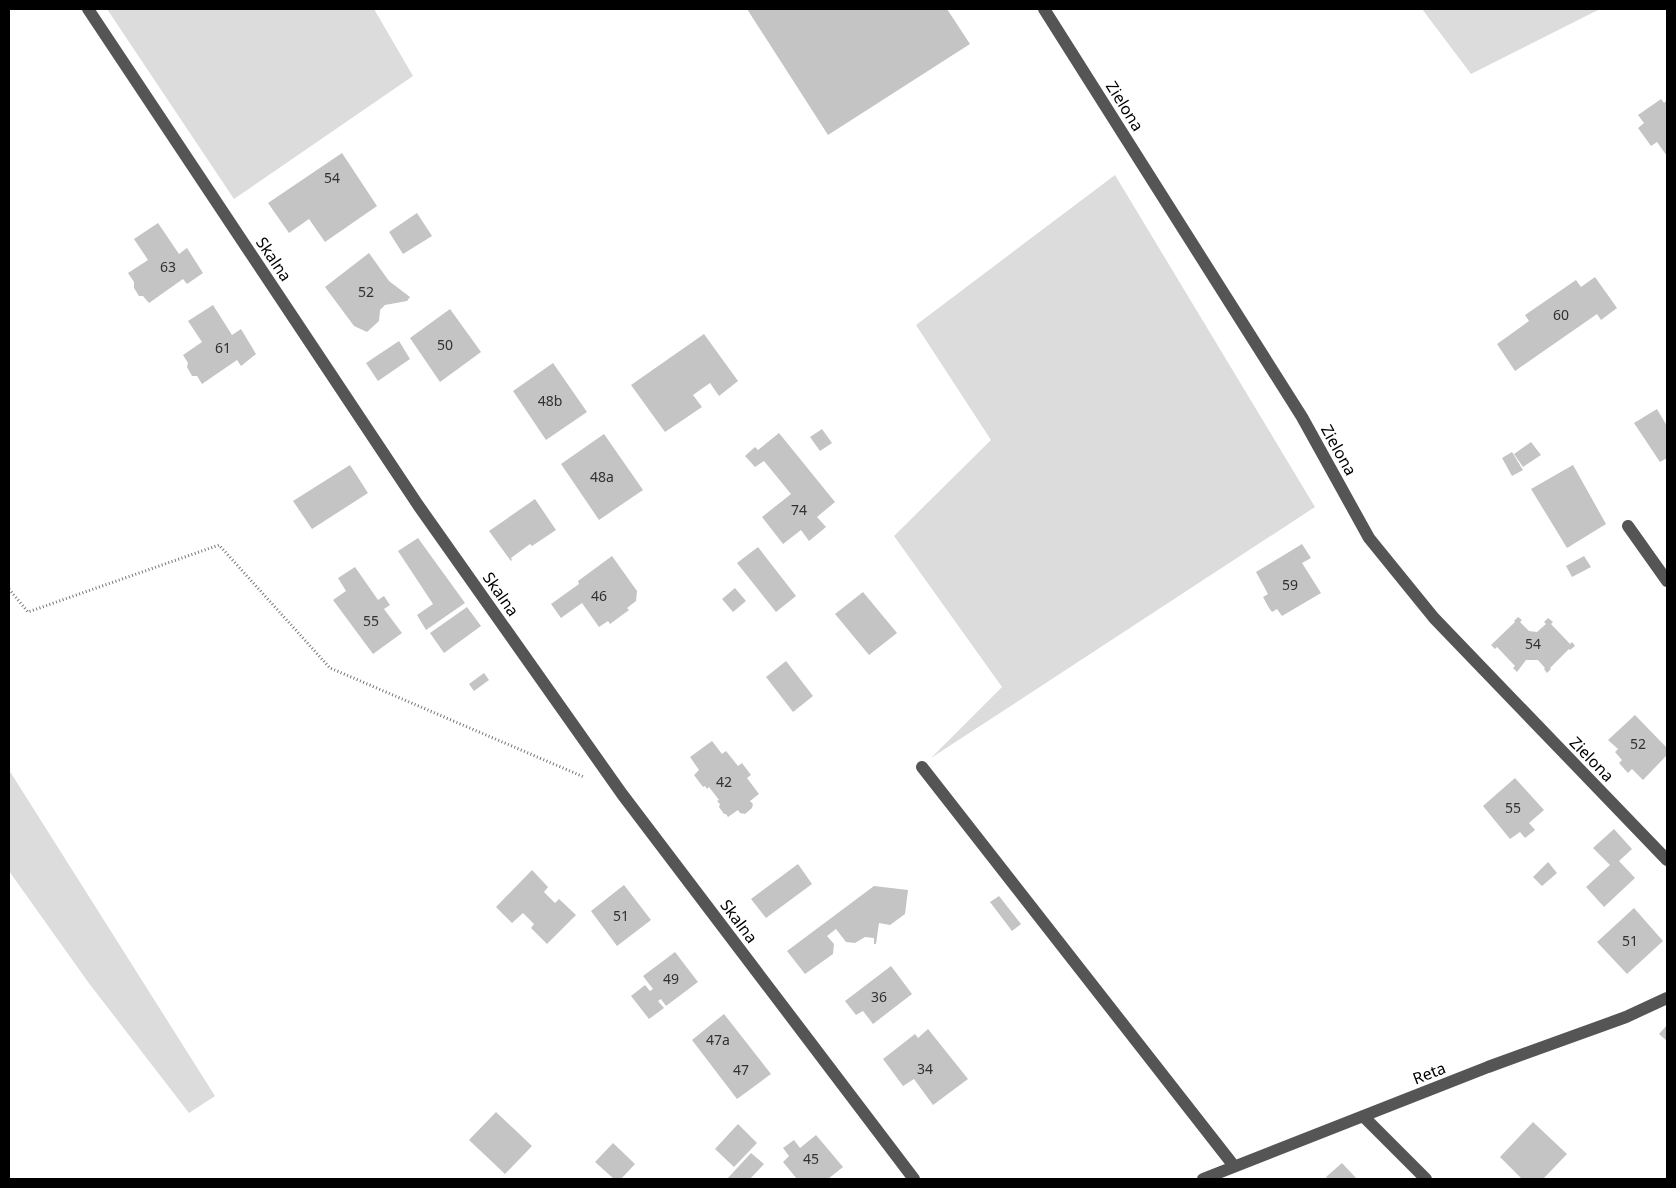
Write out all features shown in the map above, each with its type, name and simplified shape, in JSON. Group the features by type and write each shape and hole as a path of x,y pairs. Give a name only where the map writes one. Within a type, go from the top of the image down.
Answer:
{"street":[{"name":"Skalna","path":"88,9 469,578 622,794 914,1179"},
{"name":"Zielona","path":"1044,9 1302,417 1369,538 1434,618 1667,860"},
{"path":"1628,526 1667,581"},
{"path":"922,767 1234,1166"},
{"name":"Reta","path":"1203,1179 1488,1067 1626,1017 1667,998"},
{"path":"1363,1116 1426,1179"}],"path":[{"path":"9,589 28,612 219,545 330,668 586,778"}],"shaded area":[{"path":"107,9 374,9 413,76 234,199"},
{"path":"1422,9 1600,9 1471,74"},
{"path":"1115,175 1315,507 931,758 1002,687 894,536 991,440 916,325"},
{"path":"9,770 215,1096 189,1113 88,982 9,871"}],"building":[{"path":"747,9 947,9 970,44 828,135"},
{"path":"1661,99 1664,103 1667,100 1667,156 1657,142 1651,146 1638,128 1644,123 1638,115"},
{"path":"342,153 377,206 325,242 309,219 289,233 268,203"},
{"path":"417,213 432,236 403,254 389,232"},
{"path":"158,223 179,254 187,248 203,273 187,284 183,279 149,303 143,296 139,296 134,288 134,282 128,273 148,260 134,239"},
{"path":"369,253 389,281 410,297 407,301 385,305 380,310 379,321 367,332 354,326 325,287"},
{"path":"1595,277 1617,308 1601,320 1597,314 1515,371 1497,344 1529,321 1525,315 1576,280 1581,287"},
{"path":"213,305 232,335 241,329 256,354 241,366 237,360 202,384 197,376 192,376 183,355 202,342 188,321"},
{"path":"450,309 481,352 440,382 410,338"},
{"path":"704,334 738,381 719,396 710,383 693,395 702,407 665,432 631,385"},
{"path":"399,341 410,359 378,381 366,363"},
{"path":"553,363 587,412 546,440 513,391"},
{"path":"1657,409 1667,426 1667,458 1660,462 1634,423"},
{"path":"822,429 832,443 820,451 810,437"},
{"path":"779,433 835,502 817,517 826,527 809,541 801,530 783,544 762,517 791,494 764,461 755,467 745,456 755,447 758,450"},
{"path":"604,434 643,490 599,520 561,464"},
{"path":"1531,442 1541,455 1523,467 1514,454"},
{"path":"1512,452 1523,470 1512,476 1502,458"},
{"path":"350,465 368,493 312,529 293,501"},
{"path":"1573,465 1606,524 1567,548 1531,489"},
{"path":"535,499 556,530 532,546 530,544 511,558 511,561 489,531"},
{"path":"418,538 465,603 426,630 417,615 433,604 398,551"},
{"path":"1302,544 1311,558 1302,563 1321,593 1282,616 1277,609 1272,612 1269,608 1263,597 1268,594 1256,572"},
{"path":"758,547 796,596 776,612 737,563"},
{"path":"612,556 637,591 636,601 627,608 629,610 610,624 608,621 599,627 582,603 561,618 551,604 579,584 578,581"},
{"path":"1584,556 1591,567 1572,577 1566,566"},
{"path":"355,567 378,600 384,596 390,605 384,609 402,633 373,654 333,600 346,591 338,578"},
{"path":"735,588 746,601 733,612 722,599"},
{"path":"863,592 897,633 869,655 835,614"},
{"path":"467,607 481,626 444,653 430,633"},
{"path":"1518,617 1522,620 1520,622 1529,631 1537,632 1546,624 1544,622 1548,618 1553,622 1551,624 1570,644 1572,642 1575,646 1569,649 1547,673 1538,660 1526,660 1517,672 1513,668 1515,666 1497,647 1495,649 1491,645"},
{"path":"786,661 813,696 793,712 766,677"},
{"path":"484,673 489,680 474,691 469,684"},
{"path":"1635,715 1667,748 1667,755 1643,780 1632,769 1628,773 1619,763 1622,760 1615,752 1618,749 1608,740"},
{"path":"712,741 722,754 726,751 738,766 742,763 751,775 747,778 759,794 750,801 753,804 752,808 745,814 740,813 738,810 728,817 724,814 719,807 720,804 717,801 719,800 709,787 707,789 705,786 703,787 694,775 699,770 690,757"},
{"path":"1515,778 1544,810 1529,823 1535,830 1525,838 1520,832 1510,839 1483,806"},
{"path":"1614,829 1632,849 1619,861 1635,878 1604,907 1586,887 1610,865 1593,848"},
{"path":"1548,862 1557,873 1542,886 1533,877"},
{"path":"798,864 812,884 766,918 751,899"},
{"path":"532,870 548,887 544,892 555,903 559,899 576,915 547,944 531,928 534,924 523,913 512,923 496,907"},
{"path":"624,885 651,920 617,946 591,911"},
{"path":"874,886 908,890 905,914 890,925 879,923 876,944 874,944 874,938 865,937 855,943 846,942 836,929 827,936 834,944 833,954 805,974 787,951"},
{"path":"999,896 1021,924 1012,931 990,902"},
{"path":"1634,908 1663,941 1627,974 1597,942"},
{"path":"675,952 698,982 666,1006 661,999 658,1001 664,1008 649,1019 631,996 645,985 650,991 653,989 643,976"},
{"path":"891,966 912,994 873,1024 863,1011 856,1015 845,1001"},
{"path":"724,1014 771,1074 737,1099 692,1040"},
{"path":"1667,1025 1667,1041 1659,1034"},
{"path":"928,1029 968,1079 933,1105 914,1079 903,1086 883,1059 915,1034 918,1038"},
{"path":"496,1112 532,1146 505,1174 469,1140"},
{"path":"1533,1122 1567,1154 1543,1179 1522,1179 1500,1157"},
{"path":"738,1124 757,1143 734,1167 715,1149"},
{"path":"816,1135 843,1167 828,1179 797,1179 783,1162 789,1156 783,1148 794,1140 800,1148"},
{"path":"613,1143 635,1164 621,1179 614,1179 595,1162"},
{"path":"751,1153 764,1164 750,1179 727,1179"},
{"path":"1342,1163 1357,1179 1328,1179 1326,1177"}]}
